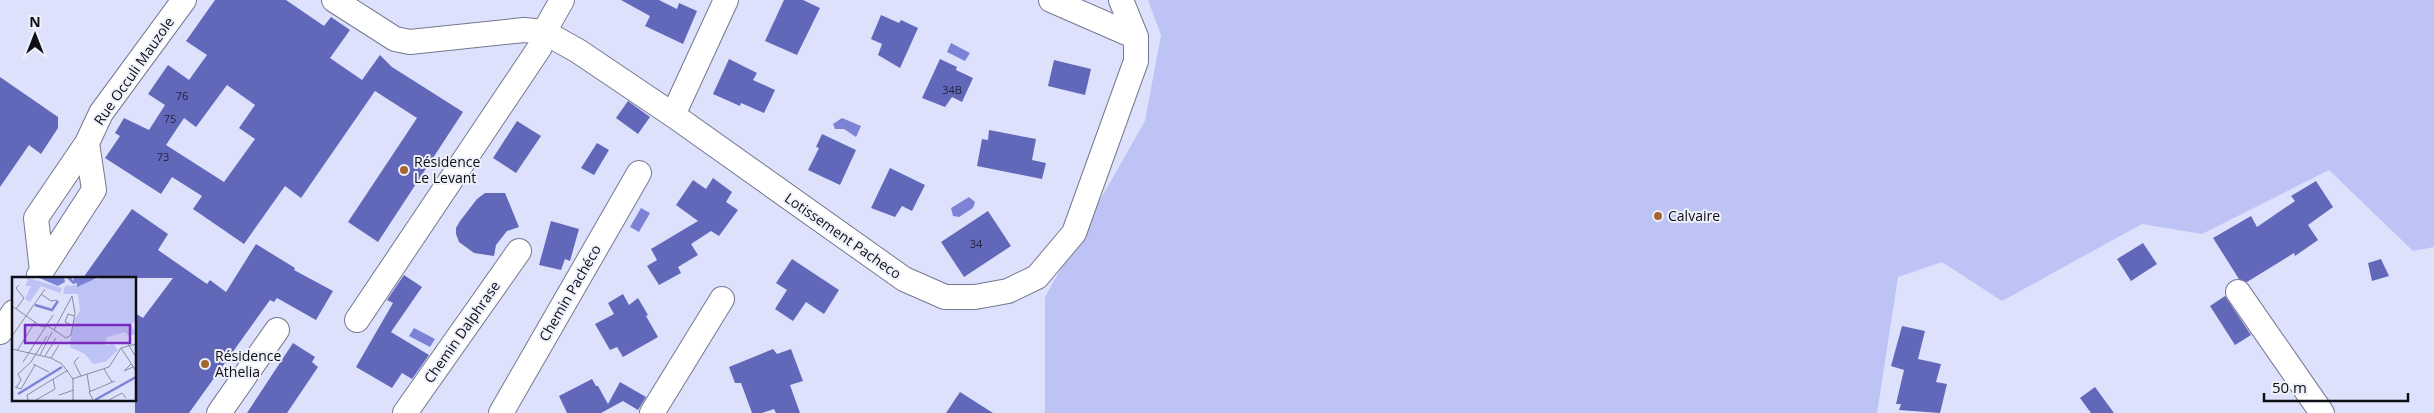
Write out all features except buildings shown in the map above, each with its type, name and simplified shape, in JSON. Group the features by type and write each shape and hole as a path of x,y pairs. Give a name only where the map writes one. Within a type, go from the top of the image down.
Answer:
{"street":[{"name":"Rue Occuli Mauzole","path":"39,274 36,218 87,143 101,113 184,0"},
{"path":"334,0 395,39 410,42 524,30 544,32"},
{"path":"357,320 540,47 544,32 562,0"},
{"path":"673,116 726,0"},
{"path":"1051,0 1136,37"},
{"name":"Lotissement Pacheco","path":"544,32 578,50 904,279 945,296 983,296 1008,291 1037,277 1074,233 1136,61 1136,37 1122,0"},
{"name":"Rue Occuli Mauzole","path":"39,274 94,190 87,143"},
{"name":"Chemin Pachéco","path":"501,413 640,173"},
{"name":"Chemin Dalphrase","path":"405,413 518,251"},
{"path":"2238,292 2322,413"},
{"path":"652,413 722,299"},
{"path":"0,332 12,315"},
{"path":"219,413 277,330"}],"shaded area":[{"path":"1148,0 2434,0 2434,247 2413,251 2329,170 2202,234 2142,224 2002,301 1942,262 1898,277 1877,413 1045,413 1045,297 1145,121 1161,35"}],"water":[{"path":"951,43 970,53 965,61 947,52"},
{"path":"842,118 861,126 856,137 844,129 835,129 833,124"},
{"path":"969,197 975,202 973,208 959,217 953,216 951,208"},
{"path":"641,208 650,213 639,232 630,227"},
{"path":"414,328 435,339 430,347 409,336"}],"place":[{"name":"Résidence Le Levant","path":"404,170"},
{"name":"Calvaire","path":"1658,216"},
{"name":"Résidence Athelia","path":"205,364"}]}
